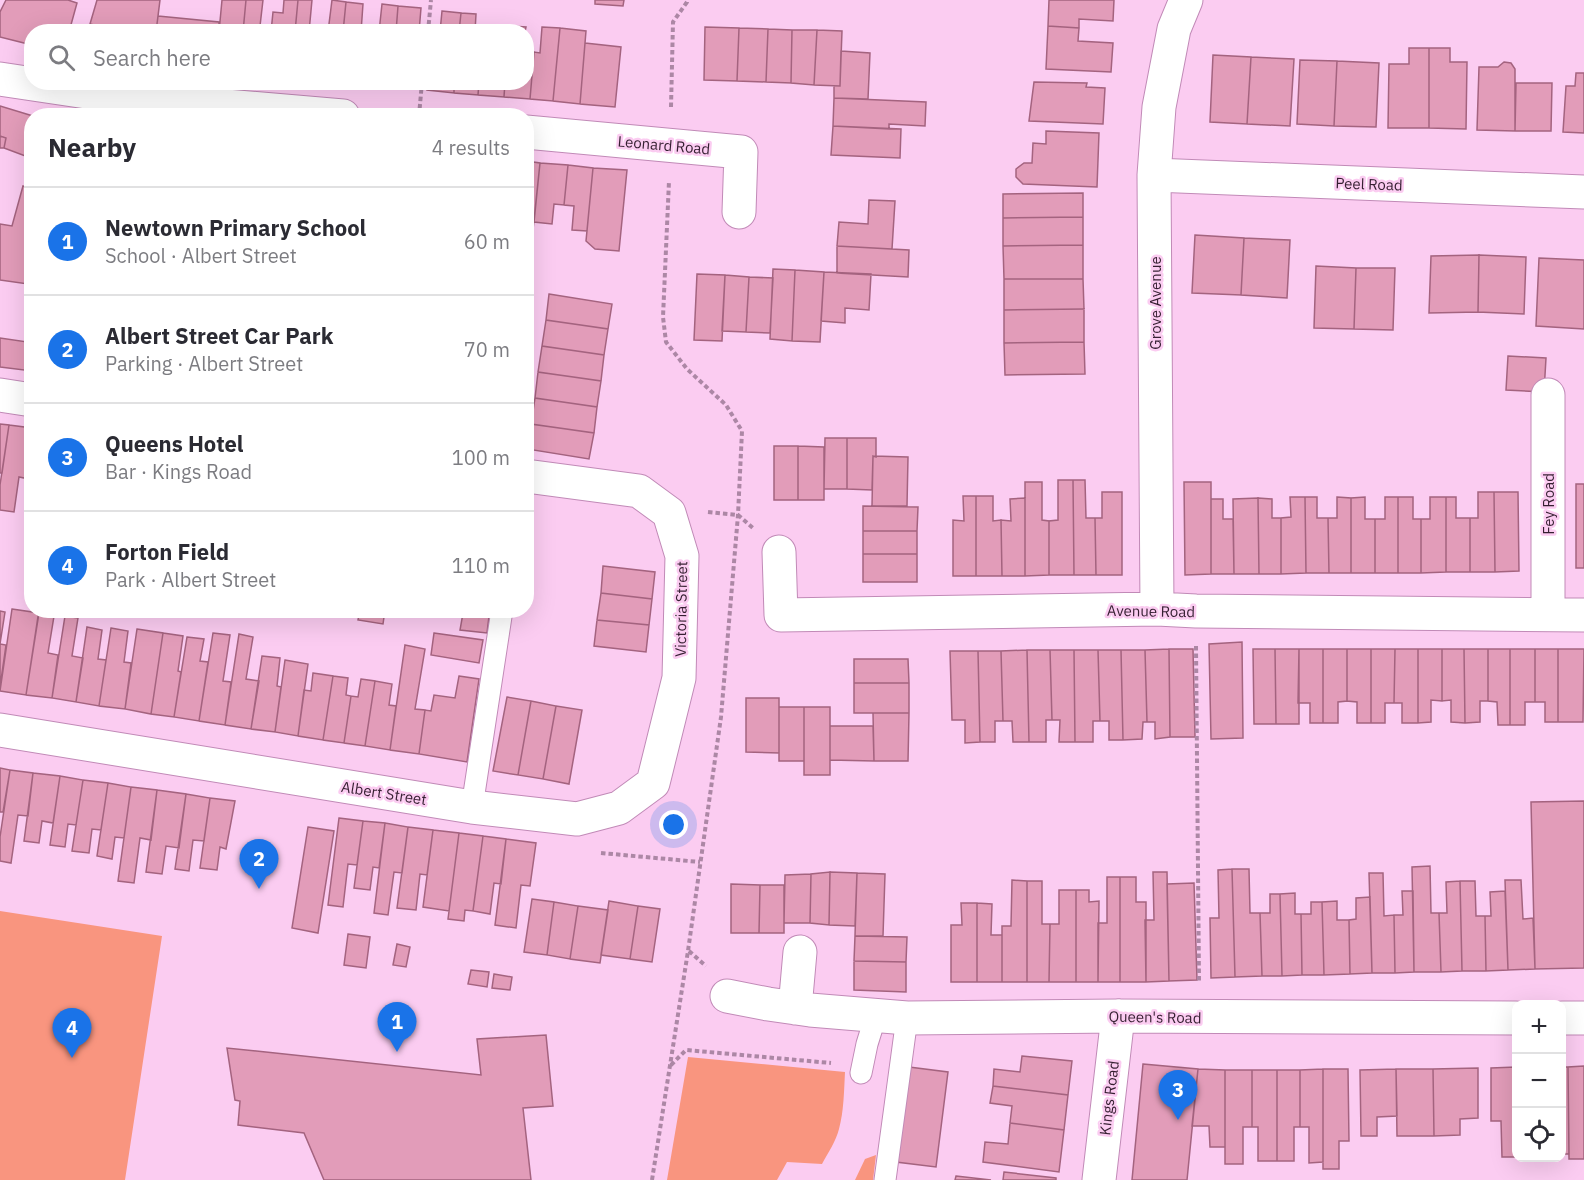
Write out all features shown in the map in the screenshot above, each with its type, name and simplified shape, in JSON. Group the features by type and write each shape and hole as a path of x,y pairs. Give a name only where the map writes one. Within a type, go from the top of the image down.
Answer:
{"street":[{"name":"Grove Avenue","path":"1156,609 1154,176 1159,107 1174,29 1186,0"},
{"path":"0,79 24,83"},
{"path":"73,90 120,97 249,108"},
{"name":"Leonard Road","path":"534,133 741,152 739,212"},
{"name":"Peel Road","path":"1154,176 1584,192"},
{"path":"0,395 24,399"},
{"name":"Fey Road","path":"1548,395 1548,613"},
{"path":"534,477 639,491 669,513"},
{"name":"Victoria Street","path":"669,513 682,556 679,678"},
{"name":"Avenue Road","path":"779,552 781,615 1156,609 1584,615"},
{"name":"Albert Street","path":"0,730 472,807 577,819 619,808 652,783 679,678"},
{"path":"795,1008 800,952"},
{"name":"Queen's Road","path":"727,996 795,1008 850,1014 883,1026 1118,1016 1512,1018"},
{"name":"Kings Road","path":"1099,1180 1118,1016"},
{"path":"1566,1018 1584,1018"}],"lane":[{"path":"472,807 501,618"},
{"path":"861,1073 883,1026"},
{"path":"883,1026 885,1180"}],"path":[{"path":"429,24 431,0"},
{"path":"652,1180 721,717 738,515 742,431 726,405 687,369 666,342 663,317 673,22 687,0"},
{"path":"420,108 421,90"},
{"path":"669,513 690,510 738,515 779,552"},
{"path":"1196,611 1199,1018"},
{"path":"577,819 588,852 700,862"},
{"path":"670,1066 686,1050 839,1064 852,1059 883,1026"}],"shaded area":[{"path":"0,911 162,936 125,1180 0,1180"},
{"path":"688,1057 845,1072 839,1129 822,1164 787,1162 777,1180 667,1180"},
{"path":"876,1155 873,1180 855,1180 865,1159"}],"building":[{"path":"6,0 68,0 77,3 71,24 24,24 24,43 0,37 0,12"},
{"path":"97,0 160,0 157,24 90,24"},
{"path":"222,0 246,0 244,24 220,24"},
{"path":"246,0 263,0 260,24 244,24"},
{"path":"284,0 298,0 296,24 272,24 273,12 283,13"},
{"path":"298,0 312,0 310,24 296,24"},
{"path":"332,0 346,2 344,24 329,24"},
{"path":"595,0 624,0 623,6 595,4"},
{"path":"1049,0 1114,0 1113,21 1079,19 1079,28 1048,26"},
{"path":"346,2 363,4 362,24 344,24"},
{"path":"382,4 398,6 397,24 380,24"},
{"path":"398,6 421,8 420,24 397,24"},
{"path":"442,11 461,13 460,24 441,24"},
{"path":"461,13 476,14 475,24 460,24"},
{"path":"158,16 219,22 219,24 157,24"},
{"path":"1048,26 1079,28 1078,41 1113,43 1111,72 1046,69"},
{"path":"542,27 560,28 553,101 530,99 531,90 534,90 534,52 540,53"},
{"path":"705,27 739,28 737,81 704,80"},
{"path":"560,28 586,31 580,104 553,101"},
{"path":"739,28 768,29 766,82 737,81"},
{"path":"768,29 792,30 791,83 766,82"},
{"path":"792,30 817,30 814,85 791,83"},
{"path":"817,30 842,31 840,86 814,85"},
{"path":"585,43 621,47 615,107 580,104"},
{"path":"1409,48 1429,48 1429,128 1388,128 1389,64 1409,64"},
{"path":"1429,48 1450,48 1450,62 1467,62 1466,129 1429,128"},
{"path":"841,51 870,53 868,99 834,98 834,86 840,86"},
{"path":"1213,55 1251,57 1247,124 1210,122"},
{"path":"1251,57 1294,59 1290,126 1247,124"},
{"path":"1300,60 1337,61 1334,126 1297,124"},
{"path":"1337,61 1379,63 1376,127 1334,126"},
{"path":"1504,62 1511,63 1515,69 1515,131 1477,130 1479,67 1498,67"},
{"path":"1576,73 1584,73 1584,133 1563,132 1566,86 1575,86"},
{"path":"1034,82 1087,83 1086,87 1105,88 1103,124 1029,121"},
{"path":"1516,83 1552,83 1551,131 1515,131"},
{"path":"427,90 454,90 454,93"},
{"path":"454,90 478,90 478,95 454,93"},
{"path":"478,90 504,90 504,97 478,95"},
{"path":"504,90 531,90 530,99 504,97"},
{"path":"834,98 926,102 925,126 889,124 889,129 833,126"},
{"path":"0,106 24,113 24,156 4,148 6,138 0,136"},
{"path":"833,126 901,129 900,158 831,155"},
{"path":"1046,131 1099,133 1097,187 1023,184 1016,177 1016,169 1024,163 1032,163 1033,143 1046,144"},
{"path":"0,136 6,138 4,148 0,148"},
{"path":"534,162 540,163 534,220"},
{"path":"540,163 568,165 564,205 554,204 552,224 534,222"},
{"path":"568,165 593,168 587,231 572,230 574,206 564,205"},
{"path":"593,168 627,170 619,251 595,249 586,241"},
{"path":"24,186 24,283 0,280 0,224 12,226"},
{"path":"1083,193 1083,217 1003,218 1003,194"},
{"path":"869,200 895,201 892,249 837,246 839,222 868,224"},
{"path":"1083,217 1083,245 1003,246 1003,218"},
{"path":"1195,235 1244,238 1241,295 1192,293"},
{"path":"1244,238 1290,240 1287,298 1241,295"},
{"path":"1083,245 1083,279 1004,279 1003,246"},
{"path":"837,246 909,250 908,277 837,273"},
{"path":"1479,255 1478,312 1429,313 1431,256"},
{"path":"1479,255 1526,257 1524,314 1478,312"},
{"path":"1539,258 1584,260 1584,329 1536,326"},
{"path":"1316,266 1356,268 1354,329 1314,328"},
{"path":"1356,268 1395,268 1393,330 1354,329"},
{"path":"773,269 795,270 792,341 770,339"},
{"path":"795,270 824,272 820,342 792,341"},
{"path":"824,272 871,274 869,310 845,308 845,323 821,321"},
{"path":"697,274 725,275 722,341 694,340"},
{"path":"725,275 749,277 746,332 722,331"},
{"path":"749,277 773,278 770,333 746,332"},
{"path":"1004,279 1083,279 1084,309 1004,310"},
{"path":"549,294 612,304 608,329 546,320"},
{"path":"1084,309 1084,342 1004,343 1004,310"},
{"path":"546,320 608,329 604,355 542,346"},
{"path":"0,338 24,342 24,370 0,367"},
{"path":"1084,342 1085,374 1005,375 1004,343"},
{"path":"542,346 604,355 601,381 538,372"},
{"path":"1508,356 1546,358 1544,392 1506,390"},
{"path":"538,372 601,381 597,407 535,398"},
{"path":"535,398 597,407 594,433 534,424"},
{"path":"0,424 9,425 2,473 0,473"},
{"path":"534,424 594,433 589,459 534,450"},
{"path":"9,425 24,427 24,478 19,477 14,512 0,510 0,485"},
{"path":"825,438 847,438 847,489 824,489"},
{"path":"847,438 876,438 872,490 847,489"},
{"path":"774,446 798,446 798,500 774,500"},
{"path":"798,446 824,447 824,500 798,500"},
{"path":"873,456 908,457 907,506 872,506"},
{"path":"1058,480 1073,480 1074,575 1049,575 1049,521 1058,520"},
{"path":"1073,480 1085,480 1086,518 1095,518 1096,575 1074,575"},
{"path":"1025,482 1042,482 1042,520 1049,521 1049,575 1025,576"},
{"path":"1184,482 1211,482 1211,574 1185,575"},
{"path":"1576,484 1584,484 1584,568 1576,568"},
{"path":"1102,492 1122,492 1122,575 1096,575 1095,518 1102,518"},
{"path":"1478,492 1494,492 1495,572 1470,572 1470,518 1478,518"},
{"path":"1494,492 1518,492 1519,571 1495,572"},
{"path":"963,496 976,496 976,576 953,576 953,520 964,521"},
{"path":"976,496 993,496 993,521 1001,520 1002,576 976,576"},
{"path":"1290,497 1305,497 1306,573 1281,574 1281,518 1291,517"},
{"path":"1305,497 1317,497 1317,518 1328,518 1329,573 1306,573"},
{"path":"1337,497 1351,498 1351,573 1329,573 1328,518 1337,518"},
{"path":"1365,497 1365,519 1375,519 1375,573 1351,573 1351,498"},
{"path":"1385,497 1398,497 1398,573 1375,573 1375,519 1385,519"},
{"path":"1398,497 1413,497 1413,519 1421,519 1421,573 1398,573"},
{"path":"1430,497 1446,497 1446,572 1421,573 1421,519 1430,519"},
{"path":"1446,497 1456,497 1456,518 1470,518 1470,572 1446,572"},
{"path":"1025,498 1025,576 1002,576 1001,520 1011,521 1010,499"},
{"path":"1258,498 1259,574 1234,574 1233,499"},
{"path":"1258,498 1272,499 1272,518 1281,518 1281,574 1259,574"},
{"path":"1211,499 1223,499 1223,519 1233,519 1234,574 1211,574"},
{"path":"863,506 918,507 917,531 863,531"},
{"path":"863,531 917,531 917,554 863,554"},
{"path":"863,554 917,554 917,582 863,582"},
{"path":"603,566 655,572 652,599 601,593"},
{"path":"601,593 652,599 649,625 597,620"},
{"path":"12,609 24,611 24,618 38,618 26,695 0,691"},
{"path":"0,611 5,612 0,644"},
{"path":"38,618 54,618 48,653 58,655 52,698 26,695"},
{"path":"65,618 78,618 72,656 83,658 76,702 52,698"},
{"path":"358,618 384,618 383,624 358,620"},
{"path":"462,618 489,618 487,633 460,630"},
{"path":"597,620 649,625 646,652 594,646"},
{"path":"87,627 102,630 98,659 106,660 99,706 76,702"},
{"path":"111,628 128,631 124,662 131,663 125,709 99,706"},
{"path":"137,629 163,633 151,714 125,709"},
{"path":"163,633 183,636 178,671 181,672 174,717 151,714"},
{"path":"213,633 230,635 223,681 231,682 225,725 199,721"},
{"path":"434,633 483,640 479,663 431,655"},
{"path":"239,634 253,637 246,679 259,681 251,729 225,725"},
{"path":"187,637 204,639 200,661 208,662 199,721 174,717"},
{"path":"1242,642 1243,738 1211,739 1209,644"},
{"path":"0,644 6,645 0,687"},
{"path":"405,645 425,649 415,709 425,710 419,754 390,750"},
{"path":"1169,649 1193,649 1195,737 1170,737"},
{"path":"1169,649 1170,737 1155,739 1155,722 1147,722 1145,650"},
{"path":"1253,649 1275,649 1276,724 1254,724"},
{"path":"1275,649 1299,649 1299,724 1276,724"},
{"path":"1299,649 1323,649 1323,723 1310,723 1310,703 1298,703"},
{"path":"1323,649 1347,649 1347,701 1338,702 1338,723 1323,723"},
{"path":"1347,649 1371,649 1371,723 1357,723 1357,702 1347,701"},
{"path":"1371,649 1395,649 1394,703 1385,703 1385,723 1371,723"},
{"path":"1395,649 1418,649 1418,723 1402,723 1402,703 1394,703"},
{"path":"1418,649 1442,649 1442,701 1431,700 1431,722 1418,723"},
{"path":"1442,649 1464,649 1465,723 1451,722 1451,700 1442,701"},
{"path":"1464,649 1488,649 1488,701 1480,701 1480,722 1465,723"},
{"path":"1488,649 1510,649 1510,725 1498,725 1497,702 1488,701"},
{"path":"1510,649 1535,649 1535,702 1525,702 1525,725 1510,725"},
{"path":"1535,649 1558,649 1558,722 1545,722 1545,702 1535,702"},
{"path":"1558,649 1584,649 1583,722 1558,722"},
{"path":"1027,650 1050,650 1052,720 1046,720 1046,742 1029,742"},
{"path":"1027,650 1029,742 1013,742 1012,721 1003,721 1001,651"},
{"path":"1050,650 1074,650 1075,742 1059,742 1060,720 1052,720"},
{"path":"1074,650 1098,650 1100,721 1093,721 1093,742 1075,742"},
{"path":"1098,650 1121,650 1123,740 1109,740 1109,721 1100,721"},
{"path":"1121,650 1145,650 1147,722 1143,722 1142,739 1123,740"},
{"path":"950,651 978,651 980,742 965,743 965,720 952,720"},
{"path":"978,651 1001,651 1003,721 995,721 995,742 980,742"},
{"path":"262,656 280,658 277,686 281,687 275,732 251,729"},
{"path":"854,659 908,659 909,683 854,683"},
{"path":"285,660 308,664 298,736 275,732"},
{"path":"313,673 333,676 323,740 298,736 304,690 311,691"},
{"path":"333,676 348,678 346,695 351,696 344,743 323,740"},
{"path":"459,676 479,679 467,762 419,754 425,710 431,711 434,695 455,698"},
{"path":"361,679 375,681 365,746 344,743 351,696 358,697"},
{"path":"375,681 392,684 389,705 396,706 390,750 365,746"},
{"path":"854,683 909,683 909,713 854,713"},
{"path":"507,697 531,701 518,775 493,771"},
{"path":"746,698 779,698 779,753 746,752"},
{"path":"531,701 556,706 543,779 518,775"},
{"path":"556,706 582,710 569,784 543,779"},
{"path":"779,707 804,707 804,761 779,761"},
{"path":"804,707 830,707 830,775 804,775"},
{"path":"873,713 909,713 908,761 874,761"},
{"path":"830,726 873,726 874,761 830,760"},
{"path":"0,768 10,770 3,812 0,812"},
{"path":"10,770 33,773 28,816 18,815 11,863 0,861 0,837"},
{"path":"33,773 60,776 53,823 42,821 39,843 24,841"},
{"path":"60,776 83,780 76,825 68,824 65,847 50,845"},
{"path":"83,780 108,783 101,830 92,829 89,853 72,851"},
{"path":"108,783 131,787 124,838 115,837 112,859 97,856"},
{"path":"131,787 157,790 151,840 140,838 134,883 118,881"},
{"path":"157,790 186,794 179,848 166,846 162,874 146,872"},
{"path":"186,794 210,798 204,841 193,840 189,871 175,869"},
{"path":"210,798 235,801 226,849 220,847 217,870 200,868"},
{"path":"1584,801 1584,968 1535,969 1531,802"},
{"path":"339,818 363,821 357,865 348,864 343,907 328,905"},
{"path":"363,821 385,823 379,868 373,867 370,890 354,888"},
{"path":"385,823 408,827 402,873 394,872 388,915 374,913"},
{"path":"308,827 334,831 318,933 292,928"},
{"path":"408,827 433,830 427,875 420,874 416,910 397,908"},
{"path":"433,830 459,833 449,911 423,907"},
{"path":"459,833 483,836 473,911 465,910 464,921 448,919"},
{"path":"483,836 506,839 501,884 494,883 490,914 473,911"},
{"path":"506,839 536,843 530,886 521,885 516,928 495,925"},
{"path":"1430,866 1431,913 1439,913 1441,972 1414,972 1412,867"},
{"path":"1232,869 1249,869 1250,913 1260,913 1262,976 1235,977"},
{"path":"1232,869 1235,977 1211,978 1210,918 1219,918 1218,870"},
{"path":"830,872 857,873 855,926 829,925"},
{"path":"830,872 829,925 810,923 811,874"},
{"path":"1153,872 1167,872 1169,981 1146,982 1145,920 1154,920"},
{"path":"857,873 885,874 883,936 855,936"},
{"path":"1369,873 1383,873 1384,916 1394,915 1395,973 1372,973"},
{"path":"811,874 810,923 784,923 785,875"},
{"path":"1107,877 1120,877 1120,982 1098,982 1098,923 1107,923"},
{"path":"1120,877 1136,877 1136,902 1146,902 1146,982 1120,982"},
{"path":"1012,880 1027,881 1027,982 1002,982 1002,926 1011,926"},
{"path":"1505,880 1521,880 1523,919 1533,918 1535,969 1508,970"},
{"path":"1027,881 1042,881 1042,924 1050,924 1049,982 1027,982"},
{"path":"1460,881 1475,881 1476,916 1485,916 1486,971 1462,971"},
{"path":"1460,881 1462,971 1441,972 1439,913 1447,913 1446,882"},
{"path":"1194,883 1197,980 1169,981 1167,884"},
{"path":"731,884 760,885 759,933 731,933"},
{"path":"760,885 784,885 784,933 759,933"},
{"path":"1059,890 1076,890 1076,982 1049,982 1050,924 1059,924"},
{"path":"1076,890 1089,890 1089,902 1099,901 1098,982 1076,982"},
{"path":"1402,891 1413,891 1414,972 1395,973 1394,915 1403,915"},
{"path":"1505,891 1508,970 1486,971 1485,916 1491,916 1490,892"},
{"path":"1295,893 1295,914 1301,914 1302,975 1282,976 1280,894"},
{"path":"1270,894 1280,894 1282,976 1262,976 1260,913 1270,913"},
{"path":"1370,897 1372,973 1350,974 1349,920 1356,919 1356,898"},
{"path":"532,899 554,902 547,955 524,952"},
{"path":"609,901 638,906 630,959 601,955"},
{"path":"1337,901 1337,920 1349,920 1350,974 1324,975 1322,902"},
{"path":"554,902 578,906 570,959 547,955"},
{"path":"1311,902 1322,902 1324,975 1302,975 1301,914 1311,914"},
{"path":"961,903 977,903 977,982 951,982 951,925 962,925"},
{"path":"977,903 992,904 991,935 1002,935 1002,982 977,982"},
{"path":"578,906 608,910 600,963 570,959"},
{"path":"638,906 660,909 652,962 630,959"},
{"path":"348,934 370,937 366,968 344,965"},
{"path":"855,936 907,937 906,962 854,961"},
{"path":"397,944 410,947 406,967 393,965"},
{"path":"854,961 906,962 906,992 854,990"},
{"path":"471,970 489,972 487,987 468,984"},
{"path":"494,974 512,977 510,990 492,988"},
{"path":"546,1035 553,1106 523,1108 531,1180 324,1180 304,1133 238,1125 240,1101 235,1100 227,1048 481,1075 477,1039"},
{"path":"1022,1056 1072,1061 1068,1095 993,1086 994,1069 1020,1072"},
{"path":"1143,1064 1198,1069 1187,1180 1132,1180"},
{"path":"1584,1066 1584,1159 1569,1159 1568,1067"},
{"path":"909,1067 948,1072 936,1167 896,1162"},
{"path":"1512,1067 1512,1157 1502,1157 1501,1121 1491,1121 1491,1068"},
{"path":"1566,1067 1568,1067 1569,1154 1566,1154"},
{"path":"1478,1068 1478,1118 1460,1119 1460,1135 1434,1136 1433,1069"},
{"path":"1198,1069 1225,1070 1225,1147 1210,1147 1209,1126 1192,1126"},
{"path":"1323,1069 1348,1069 1349,1141 1339,1141 1339,1169 1323,1169"},
{"path":"1323,1069 1323,1162 1309,1163 1309,1127 1300,1127 1300,1070"},
{"path":"1396,1069 1433,1069 1434,1136 1397,1136"},
{"path":"1396,1069 1397,1116 1377,1117 1377,1136 1361,1136 1360,1070"},
{"path":"1225,1070 1252,1070 1252,1127 1243,1127 1243,1164 1225,1164"},
{"path":"1252,1070 1277,1070 1277,1161 1258,1161 1258,1127 1252,1127"},
{"path":"1277,1070 1300,1070 1300,1127 1294,1127 1294,1161 1277,1161"},
{"path":"993,1086 1068,1095 1064,1130 1010,1123 1012,1106 990,1103"},
{"path":"1010,1123 1064,1130 1059,1172 983,1162 985,1142 1008,1144"},
{"path":"1004,1172 1056,1178 1056,1180 1003,1180"},
{"path":"956,1176 991,1180 955,1180"}],"place":[{"name":"Albert Street Car Park","path":"259,889"},
{"name":"Newtown Primary School","path":"397,1052"},
{"name":"Forton Field","path":"72,1058"},
{"name":"Queens Hotel","path":"1178,1120"}]}
